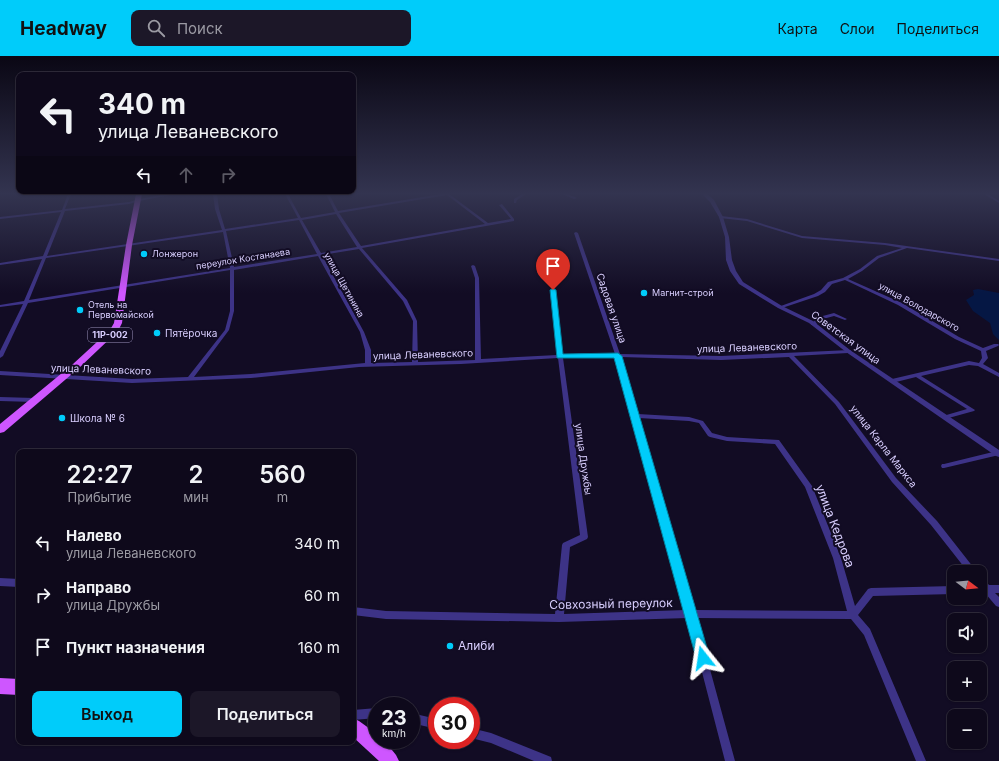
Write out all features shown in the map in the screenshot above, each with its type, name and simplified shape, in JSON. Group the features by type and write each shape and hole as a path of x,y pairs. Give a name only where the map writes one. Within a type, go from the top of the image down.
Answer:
{"main road":[{"name":"11Р-002","path":"0,430 76,366 114,331 118,324 133,227"},
{"path":"0,686 16,687"},
{"path":"356,729 368,737 384,752 390,761"}],"street":[{"path":"0,356 26,302 57,227"},
{"path":"189,379 227,330 232,311 232,268 223,227"},
{"path":"0,264 245,227"},
{"name":"улица Щетинина","path":"303,227 362,332 368,350 368,364"},
{"path":"346,227 360,248 405,301 415,322 415,363"},
{"name":"переулок Костанаева","path":"0,306 318,255 477,227"},
{"name":"Советская улица","path":"724,227 727,237 729,260 733,271 741,283 780,307 813,324 848,351 998,453"},
{"path":"769,227 802,237 907,247 999,260"},
{"name":"Садовая улица","path":"576,233 618,356 691,614 730,761"},
{"path":"780,307 816,295 823,291 830,283 845,279 861,270 878,257 907,247"},
{"path":"473,266 477,278 478,361"},
{"name":"улица Володарского","path":"845,279 900,304 957,338 983,350"},
{"name":"улица Дружбы","path":"553,290 560,356 584,537 566,545 559,618"},
{"path":"813,324 822,318 834,314 845,319"},
{"path":"980,365 985,358 983,350 996,345"},
{"name":"улица Леваневского","path":"0,373 132,381 251,376 368,364 478,361 560,356 721,358 848,351"},
{"name":"улица Карла Маркса","path":"790,355 837,402 894,480 934,523 967,565"},
{"path":"892,381 969,364 980,365 999,375"},
{"path":"918,376 972,410 945,417"},
{"path":"0,399 34,400"},
{"name":"улица Кедрова","path":"634,416 689,419 701,422 710,435 727,439 777,442 808,486 837,558 853,615 867,632 921,761"},
{"path":"944,466 998,453"},
{"path":"0,582 16,583"},
{"path":"987,589 999,588"},
{"path":"853,615 871,592 947,590"},
{"path":"987,593 999,604"},
{"name":"Совхозный переулок","path":"356,611 386,615 559,618 691,614 853,615"},
{"path":"356,715 368,714"},
{"path":"480,735 491,738 547,761"}],"water":[{"path":"978,289 999,293 999,340 993,334 990,323 973,311 966,300 974,295 973,290"}],"place":[{"name":"Лонжерон","path":"144,254"},
{"name":"Магнит-строй","path":"644,293"},
{"name":"Отель на Первомайской","path":"80,310"},
{"name":"Пятёрочка","path":"157,333"},
{"name":"Школа № 6","path":"62,418"},
{"name":"Алиби","path":"450,646"}],"route":[{"path":"553,290 560,356 618,356 703,658"}]}
